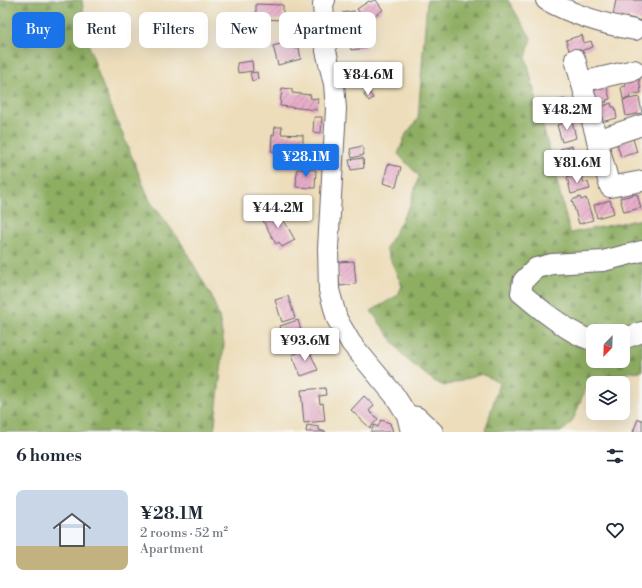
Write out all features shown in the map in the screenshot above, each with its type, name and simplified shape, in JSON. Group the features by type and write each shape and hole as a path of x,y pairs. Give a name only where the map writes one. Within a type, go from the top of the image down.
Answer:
{"street":[{"path":"325,0 323,4 326,51 334,84 336,109 328,248 329,290 337,319 351,343 395,396 409,423 417,417 433,432"},
{"path":"546,0 567,12 599,23 635,30"},
{"path":"575,59 610,187 642,181"},
{"path":"581,82 634,70"},
{"path":"596,140 642,125"},
{"path":"586,337 578,334 521,293 522,281 536,268 552,264 603,261 642,251"},
{"path":"630,336 642,332"}],"green space":[{"path":"0,0 82,0 84,12 73,12 73,48 90,48 100,79 150,201 179,239 212,297 219,317 224,344 214,432 0,432"},
{"path":"427,0 508,0 531,38 526,58 570,233 642,219 642,371 613,376 586,376 586,390 574,417 571,423 560,432 485,432 499,383 482,374 444,386 434,381 405,358 371,311 398,295 402,286 386,249 410,205 419,176 398,154 406,134 418,119"}],"building":[{"path":"376,0 383,10 376,15 376,12 359,12 357,9 369,1 371,2"},
{"path":"616,0 642,0 642,21 626,17 625,23 612,20"},
{"path":"256,4 283,5 283,12 279,12 279,20 271,19 271,12 256,12"},
{"path":"582,35 584,43 591,41 593,47 570,54 566,40"},
{"path":"279,44 279,48 299,48 301,59 278,65 273,46"},
{"path":"351,48 366,48 351,50"},
{"path":"252,61 253,71 238,73 237,63"},
{"path":"257,72 258,79 252,81 250,73"},
{"path":"639,79 641,93 629,95 630,98 623,99 621,87 626,86 625,81"},
{"path":"607,87 610,99 606,100 607,102 596,103 593,90"},
{"path":"282,88 292,89 292,93 311,95 310,98 318,99 317,110 280,106"},
{"path":"368,91 373,98 369,101 364,95"},
{"path":"639,97 642,113 626,116 623,100"},
{"path":"565,99 568,110 574,108 575,116 556,121 552,102"},
{"path":"611,103 612,107 615,107 617,118 601,122 598,108"},
{"path":"314,117 322,117 321,133 313,132"},
{"path":"572,121 576,138 562,142 557,125"},
{"path":"275,127 282,127 281,134 303,135 303,144 298,144 296,156 283,155 283,152 271,151 272,135 274,135"},
{"path":"633,139 637,152 621,157 617,144"},
{"path":"362,146 364,155 352,158 350,149"},
{"path":"572,146 575,158 578,157 580,166 565,170 560,149"},
{"path":"363,158 364,168 351,170 349,160"},
{"path":"388,164 401,167 396,187 383,183"},
{"path":"297,169 316,170 315,188 296,187"},
{"path":"581,173 584,183 588,182 590,189 571,194 567,177"},
{"path":"637,194 641,208 624,212 620,198"},
{"path":"580,197 581,200 586,198 593,220 579,224 572,200"},
{"path":"610,200 614,213 597,218 594,205"},
{"path":"278,210 295,240 282,247 279,242 276,244 262,219"},
{"path":"354,261 356,284 340,286 337,262"},
{"path":"288,296 295,318 282,322 275,300"},
{"path":"298,320 303,337 301,338 303,345 288,350 280,326"},
{"path":"308,348 318,370 301,376 292,355"},
{"path":"325,388 326,395 319,396 320,404 323,403 325,421 304,423 301,390"},
{"path":"364,396 374,405 369,411 378,419 370,428 351,410"},
{"path":"638,419 642,420 642,432 633,432"},
{"path":"381,420 390,423 393,432 371,432 374,425 378,427"},
{"path":"307,425 319,427 319,430 326,432 306,432"}]}
